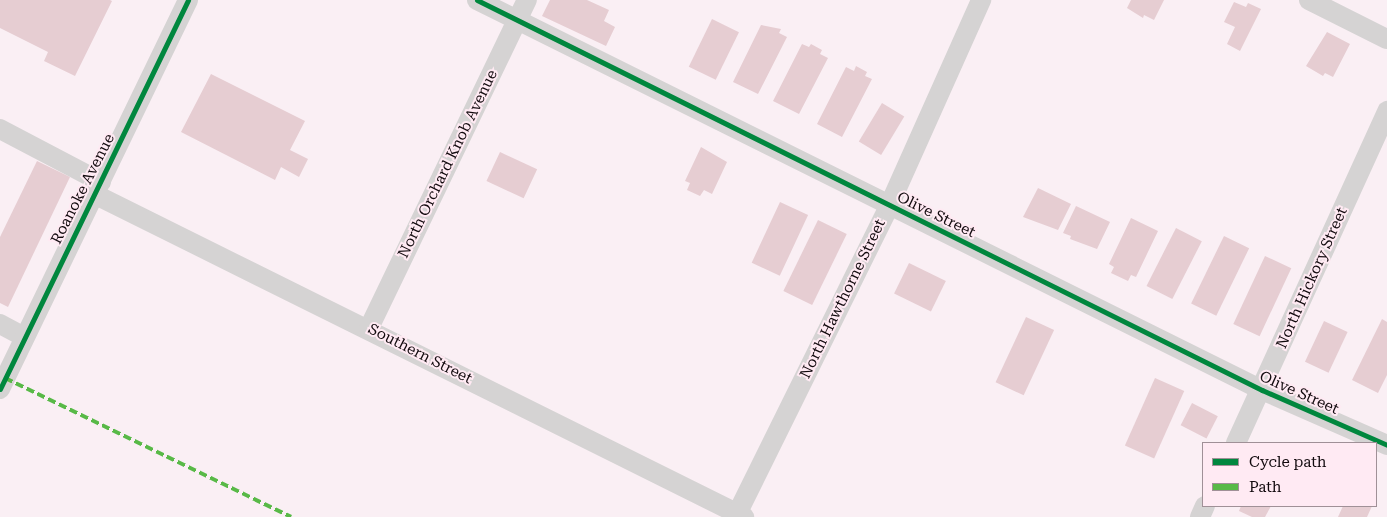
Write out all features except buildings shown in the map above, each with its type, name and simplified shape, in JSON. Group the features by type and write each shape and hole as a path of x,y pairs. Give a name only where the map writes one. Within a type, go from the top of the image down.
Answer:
{"street":[{"name":"Roanoke Avenue","path":"0,389 188,0"},
{"name":"Olive Street","path":"477,0 888,206 1262,390 1387,445"},
{"name":"North Orchard Knob Avenue","path":"369,328 527,0"},
{"name":"North Hawthorne Street","path":"740,515 888,206 981,0"},
{"path":"1309,0 1387,39"},
{"name":"North Hickory Street","path":"1236,442 1262,390 1387,112"},
{"name":"Southern Street","path":"0,129 97,188 740,515"},
{"path":"0,324 24,336"}],"marked path":[{"path":"5,378 291,517"}],"cycle path":[{"path":"0,389 188,0"},
{"path":"477,0 1262,390 1387,445"}]}
